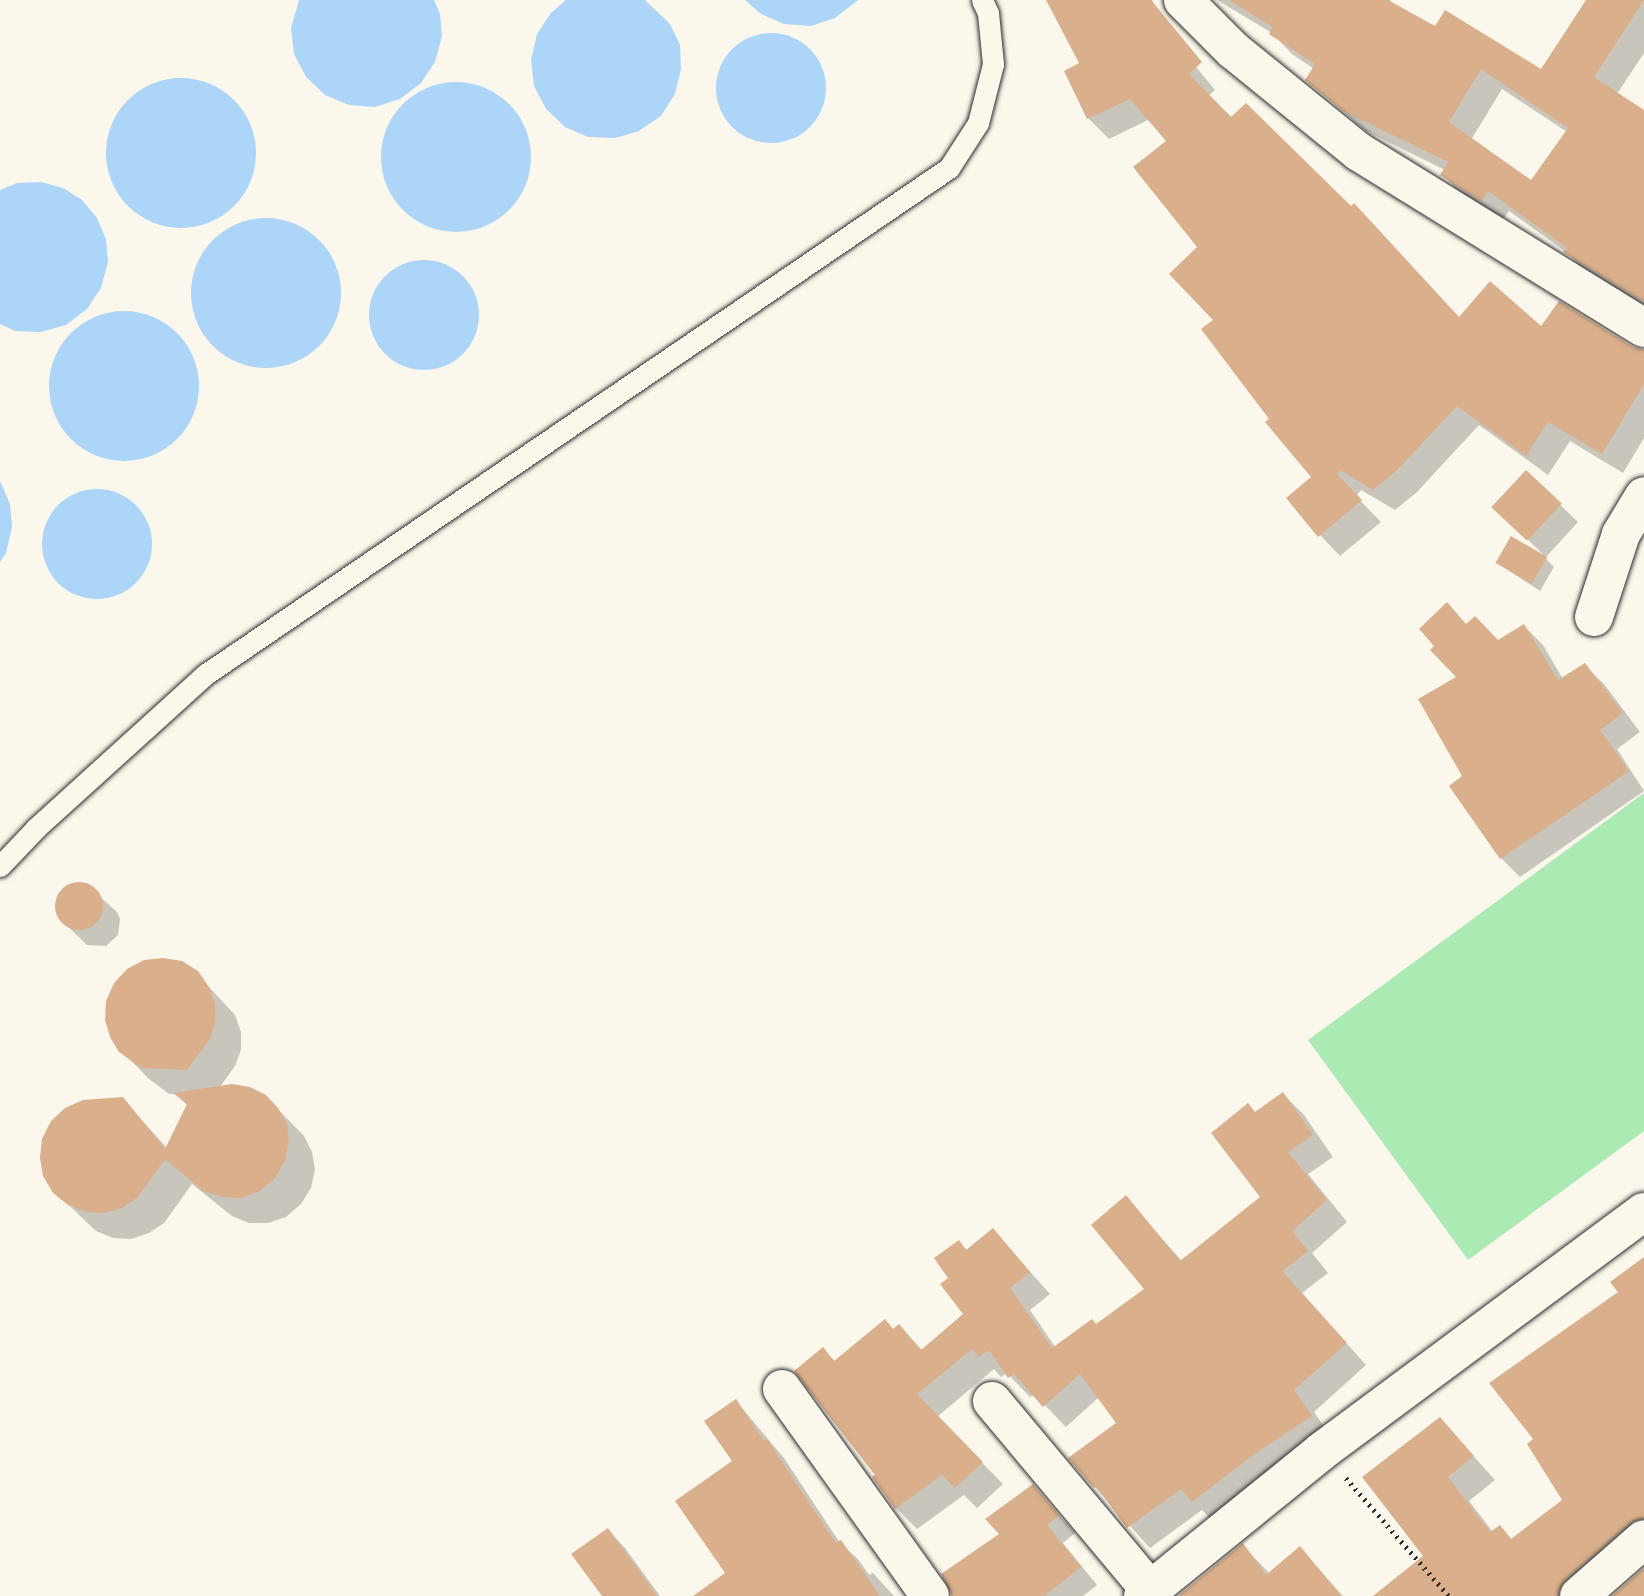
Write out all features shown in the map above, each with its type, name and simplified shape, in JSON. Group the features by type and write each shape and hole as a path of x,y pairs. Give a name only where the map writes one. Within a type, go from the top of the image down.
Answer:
{"street":[{"path":"1183,0 1233,50 1359,152 1644,328"},
{"path":"1594,617 1621,534 1644,496"},
{"path":"992,1401 1146,1593 1322,1451 1644,1212"},
{"path":"782,1389 930,1596"},
{"path":"1579,1596 1644,1539"}],"lane":[{"path":"0,866 36,828 206,674 949,167 978,123 993,64 988,13 982,0"}],"path":[{"path":"1322,1451 1449,1596"}],"green space":[{"path":"1644,793 1644,1131 1468,1260 1308,1040"}],"water":[{"path":"299,0 434,0 440,14 442,36 435,62 421,83 400,99 375,107 349,105 325,95 306,77 294,54 291,28"},
{"path":"566,0 645,0 670,24 680,45 681,69 675,94 661,116 639,131 615,138 588,137 565,127 546,109 534,86 531,60 537,34 551,13"},
{"path":"745,0 858,0 835,18 811,26 784,24 761,14"},
{"path":"771,33 792,37 810,49 822,67 826,88 822,109 810,127 792,139 771,143 750,139 732,127 720,109 716,88 720,67 732,49 750,37"},
{"path":"181,78 210,84 234,100 250,124 256,153 250,182 234,206 210,222 181,228 152,222 128,206 112,182 106,153 112,124 128,100 152,84"},
{"path":"456,82 485,88 509,104 525,128 531,157 525,186 509,210 485,226 456,232 427,226 403,210 387,186 381,157 387,128 403,104 427,88"},
{"path":"41,182 63,188 82,200 97,218 106,239 108,262 101,288 87,309 66,325 41,332 15,331 0,324 0,190 17,183"},
{"path":"266,218 295,224 319,240 335,264 341,293 335,322 319,346 295,362 266,368 237,362 213,346 197,322 191,293 197,264 213,240 237,224"},
{"path":"424,260 445,264 463,276 475,294 479,315 475,336 463,354 445,366 424,370 403,366 385,354 373,336 369,315 373,294 385,276 403,264"},
{"path":"124,311 153,317 177,333 193,357 199,386 193,415 177,439 153,455 124,461 95,455 71,439 55,415 49,386 55,357 71,333 95,317"},
{"path":"0,481 10,504 12,527 6,553 0,562"},
{"path":"97,489 118,493 136,505 148,523 152,544 148,565 136,583 118,595 97,599 76,595 58,583 46,565 42,544 46,523 58,505 76,493"}],"building":[{"path":"1046,0 1151,0 1202,62 1189,74 1231,117 1246,103 1351,206 1354,203 1459,317 1490,281 1541,326 1559,301 1633,347 1644,350 1644,384 1602,454 1548,422 1526,456 1457,406 1396,471 1373,490 1340,470 1337,474 1362,500 1318,537 1286,498 1311,477 1265,422 1269,419 1201,329 1213,320 1169,274 1197,247 1133,167 1166,141 1130,99 1087,119 1064,71 1079,63"},
{"path":"1229,0 1388,0 1435,26 1445,10 1541,69 1586,0 1644,0 1594,77 1644,110 1644,302 1563,252 1567,248 1488,191 1481,201 1440,175 1448,162 1343,111 1305,80 1315,64 1269,34 1273,27","holes":["1481,69 1568,128 1531,180 1449,122"]},
{"path":"1526,470 1562,503 1527,541 1491,507"},
{"path":"1511,536 1547,557 1532,584 1496,563"},
{"path":"1447,602 1466,624 1475,616 1498,640 1524,624 1558,680 1585,663 1623,713 1600,730 1629,771 1500,859 1449,786 1462,776 1418,699 1456,677 1430,650 1434,646 1419,629"},
{"path":"79,882 88,883 96,889 102,897 102,915 96,923 88,929 79,930 70,929 62,923 56,915 55,906 56,897 62,889 70,883"},
{"path":"163,958 182,961 198,971 209,987 215,1005 215,1022 210,1039 187,1070 141,1068 119,1052 110,1037 105,1020 106,1001 114,983 127,969 144,960"},
{"path":"232,1084 250,1087 266,1095 287,1124 289,1142 285,1161 275,1178 260,1191 241,1198 222,1197 203,1191 165,1159 138,1197 122,1208 104,1213 86,1212 68,1205 53,1193 43,1176 40,1158 42,1139 51,1121 65,1108 83,1100 123,1097 165,1149 187,1104 173,1093"},
{"path":"1283,1092 1313,1135 1288,1152 1327,1200 1292,1231 1308,1251 1282,1271 1347,1343 1294,1390 1312,1416 1253,1455 1192,1502 1181,1489 1127,1528 1096,1486 1094,1488 1068,1458 1116,1423 1080,1374 1043,1407 1014,1374 1008,1378 989,1350 979,1357 972,1349 917,1394 983,1462 955,1488 942,1475 895,1509 872,1477 875,1475 794,1371 823,1347 834,1361 885,1319 893,1329 899,1324 921,1350 963,1314 940,1284 948,1278 934,1258 959,1240 966,1250 993,1228 1030,1272 1010,1288 1052,1348 1092,1319 1096,1324 1144,1289 1091,1225 1126,1195 1180,1261 1260,1197 1211,1133 1248,1103 1255,1112"},
{"path":"1644,1257 1644,1518 1630,1523 1565,1580 1558,1596 1373,1596 1423,1556 1362,1477 1440,1417 1474,1456 1448,1477 1490,1532 1500,1525 1511,1539 1562,1500 1527,1444 1533,1439 1489,1383 1618,1292 1610,1282"},
{"path":"736,1399 764,1441 767,1439 836,1543 841,1540 880,1596 693,1596 725,1573 675,1501 732,1461 704,1421"},
{"path":"1033,1484 1059,1515 1047,1525 1081,1567 1044,1596 952,1596 941,1574 999,1534 985,1519"},
{"path":"608,1528 657,1596 602,1596 571,1554"},
{"path":"1243,1543 1266,1575 1300,1546 1341,1596 1178,1596"},
{"path":"1644,1568 1644,1596 1612,1596"}]}
